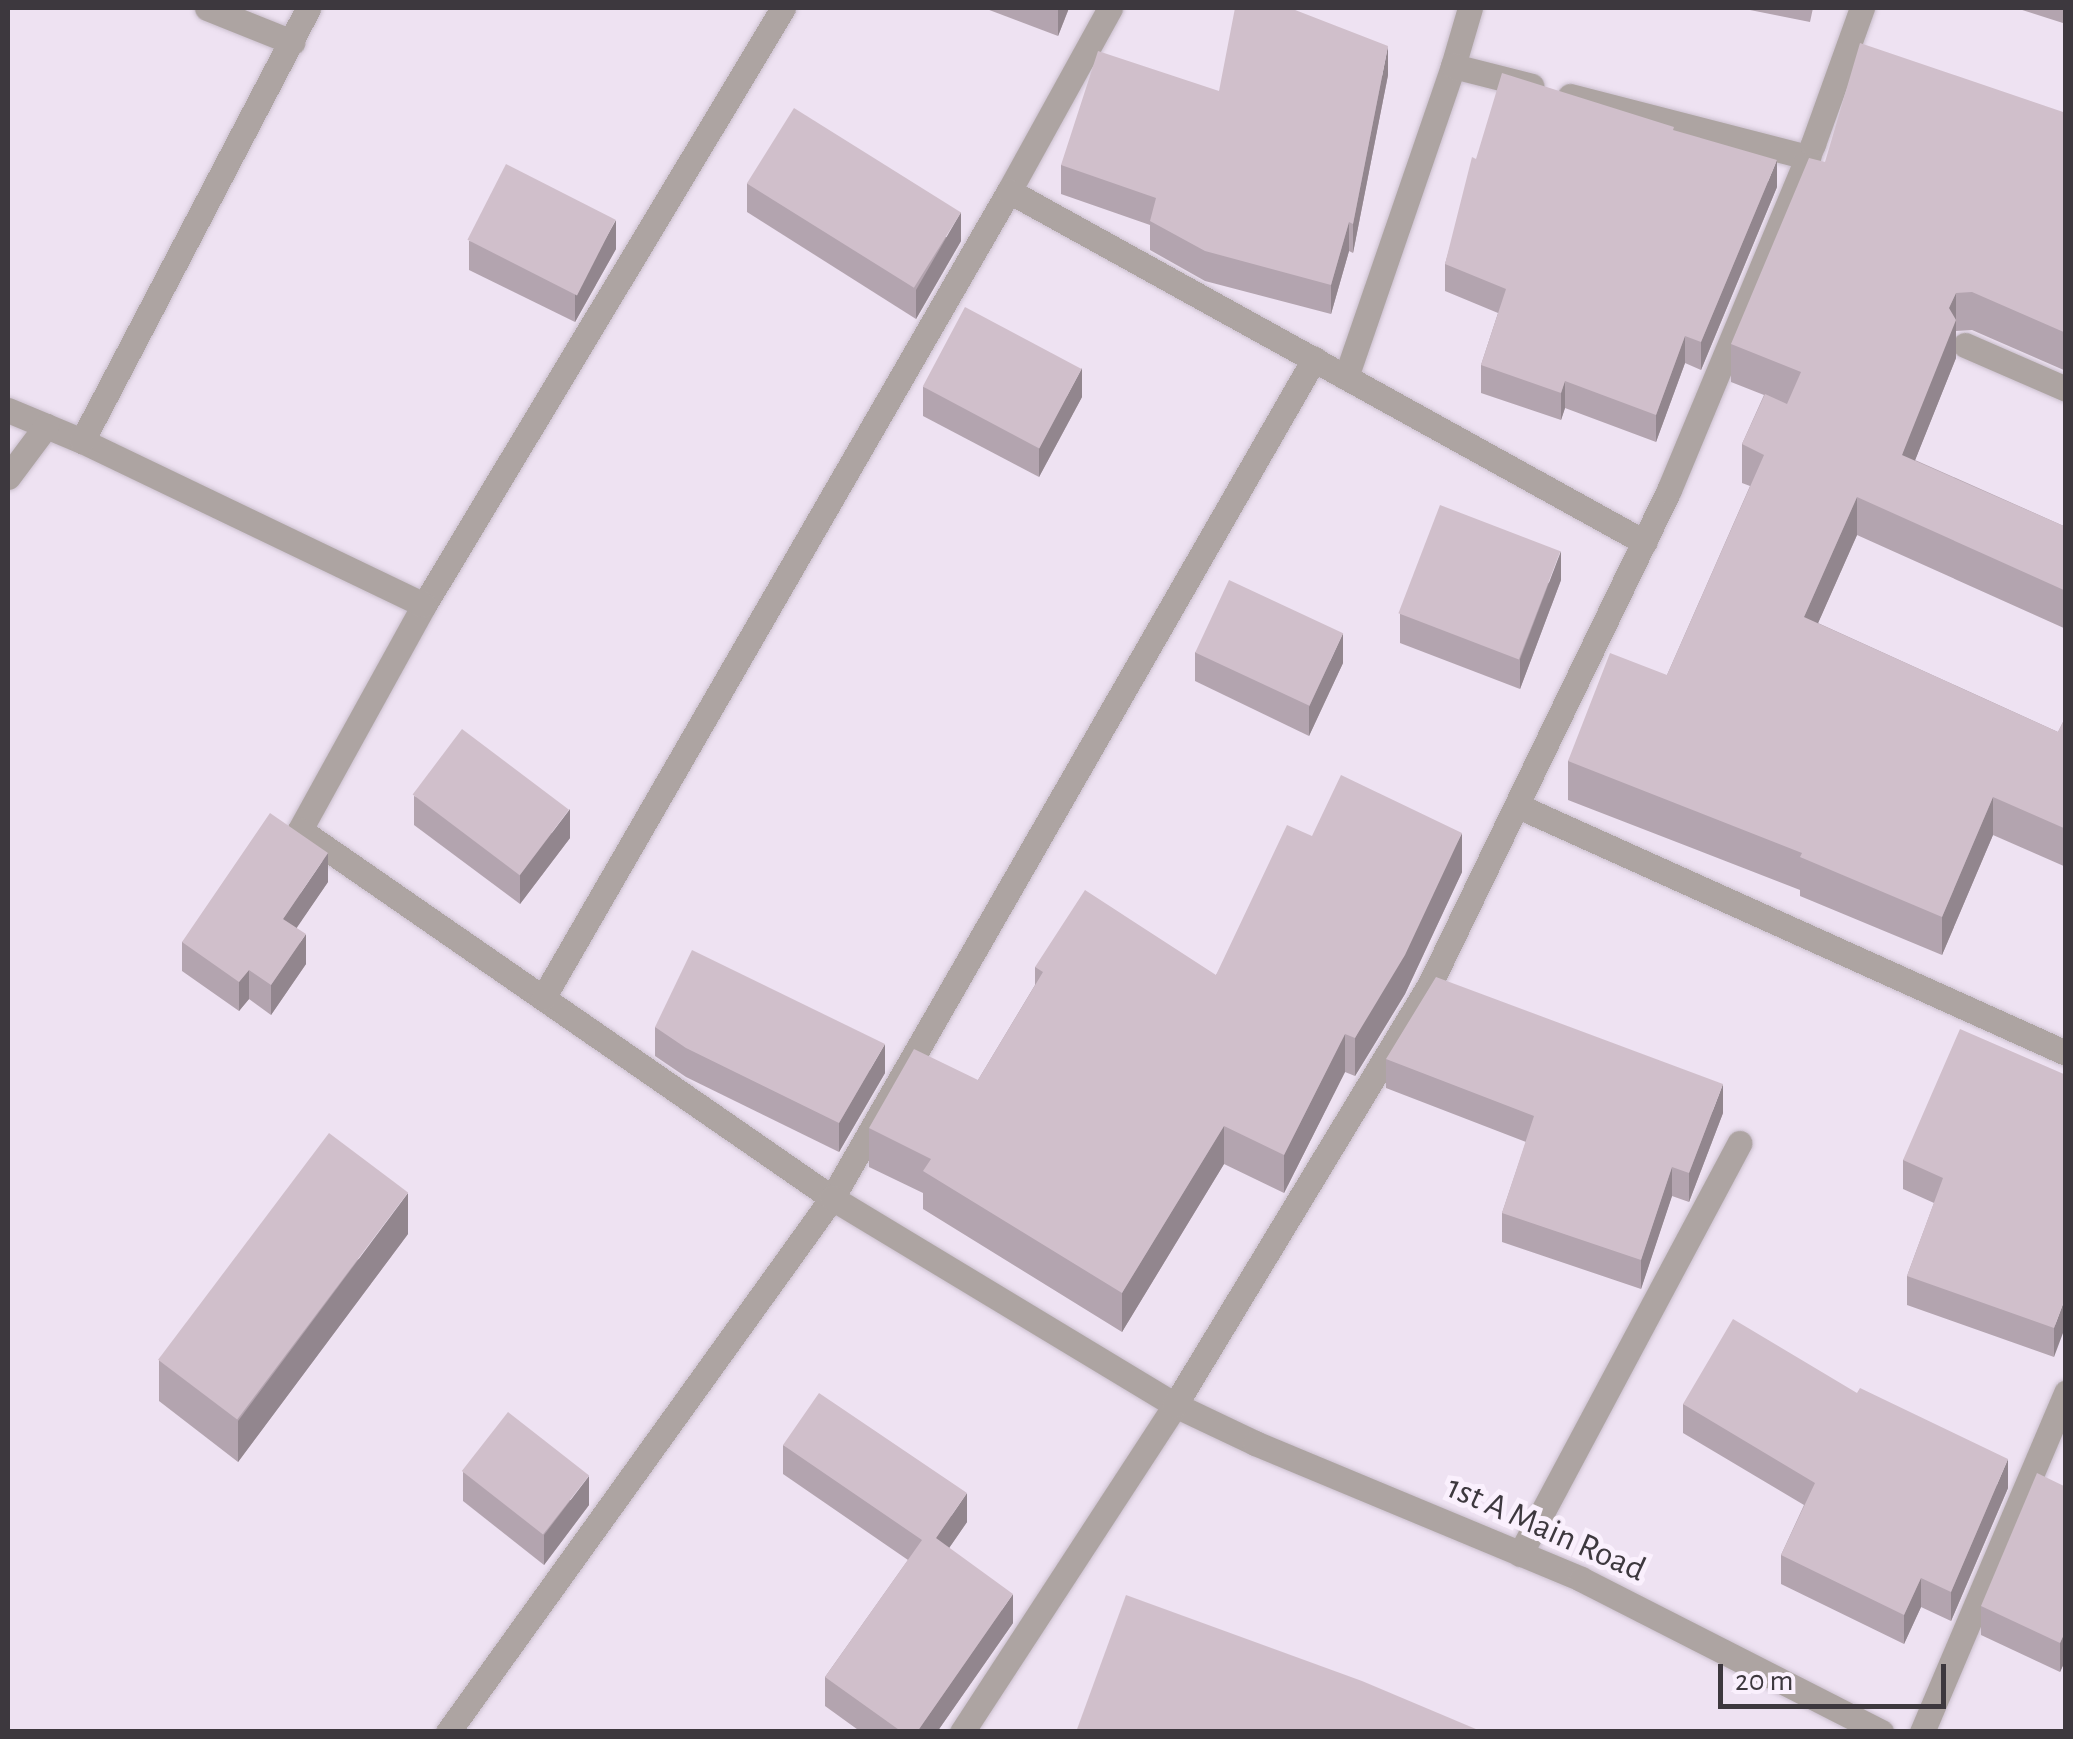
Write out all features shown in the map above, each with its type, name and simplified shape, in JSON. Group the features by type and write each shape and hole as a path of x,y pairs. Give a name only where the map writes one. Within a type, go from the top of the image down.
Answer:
{"street":[{"path":"206,8 292,42"},
{"path":"82,440 308,8"},
{"path":"8,410 82,440 424,606 783,8"},
{"path":"542,998 1009,191 1110,8"},
{"path":"1346,378 1454,66 1470,8"},
{"path":"962,1732 1176,1405 1429,986 1644,542 1808,157 1862,8"},
{"path":"1454,66 1808,157"},
{"path":"1009,191 1644,542"},
{"path":"1965,345 2066,390"},
{"path":"448,1732 832,1198 1314,359"},
{"path":"8,477 46,426"},
{"name":"1st A Main Road","path":"424,606 300,830 832,1198 1176,1405 1255,1444 1582,1579 1881,1732"},
{"path":"1518,806 2066,1053"},
{"path":"1520,1554 1739,1143"},
{"path":"1922,1732 2066,1392"}],"building":[{"path":"1235,8 1290,8 1388,46 1353,224 1349,222 1331,285 1205,251 1150,221 1156,198 1061,165 1098,51 1219,91"},
{"path":"1860,43 2066,113 2066,333 1972,292 1956,293 1949,308 1956,320 1902,455 2066,527 2066,591 1857,497 1804,617 2058,732 2066,716 2066,829 1993,797 1942,917 1800,857 1802,853 1568,761 1610,653 1667,675 1764,455 1742,444 1765,394 1787,404 1801,372 1731,344 1809,158 1825,162"},
{"path":"1502,73 1777,160 1701,342 1685,336 1656,415 1565,381 1561,393 1481,365 1506,289 1445,264 1472,157 1476,159"},
{"path":"794,108 961,212 914,288 747,183"},
{"path":"506,164 616,220 577,296 467,240"},
{"path":"965,307 1082,369 1039,448 923,386"},
{"path":"1440,505 1560,551 1519,660 1398,613"},
{"path":"1229,580 1343,633 1309,706 1195,653"},
{"path":"462,729 569,810 520,875 413,794"},
{"path":"1341,775 1462,833 1405,955 1355,1038 1345,1034 1284,1155 1224,1126 1122,1293 923,1171 931,1159 869,1128 914,1049 978,1080 1043,972 1035,967 1085,890 1216,975 1287,825 1312,836"},
{"path":"270,813 328,853 283,919 306,934 271,985 249,970 239,982 182,942"},
{"path":"692,950 885,1044 839,1123 686,1048 655,1027"},
{"path":"1436,977 1723,1084 1689,1173 1672,1167 1641,1260 1502,1213 1534,1116 1386,1059"},
{"path":"1960,1029 2066,1075 2066,1296 2054,1328 1907,1276 1943,1178 1903,1160"},
{"path":"329,1133 408,1193 237,1419 158,1360"},
{"path":"1733,1319 1857,1393 1860,1388 2008,1459 1951,1592 1921,1578 1904,1615 1781,1555 1815,1483 1683,1404"},
{"path":"819,1393 967,1493 936,1538 1013,1594 917,1732 902,1732 825,1677 922,1540 783,1445"},
{"path":"508,1412 589,1475 543,1535 462,1471"},
{"path":"2037,1473 2066,1487 2066,1630 2060,1643 1981,1606"},
{"path":"1126,1595 1362,1681 1483,1732 1076,1732"}]}
